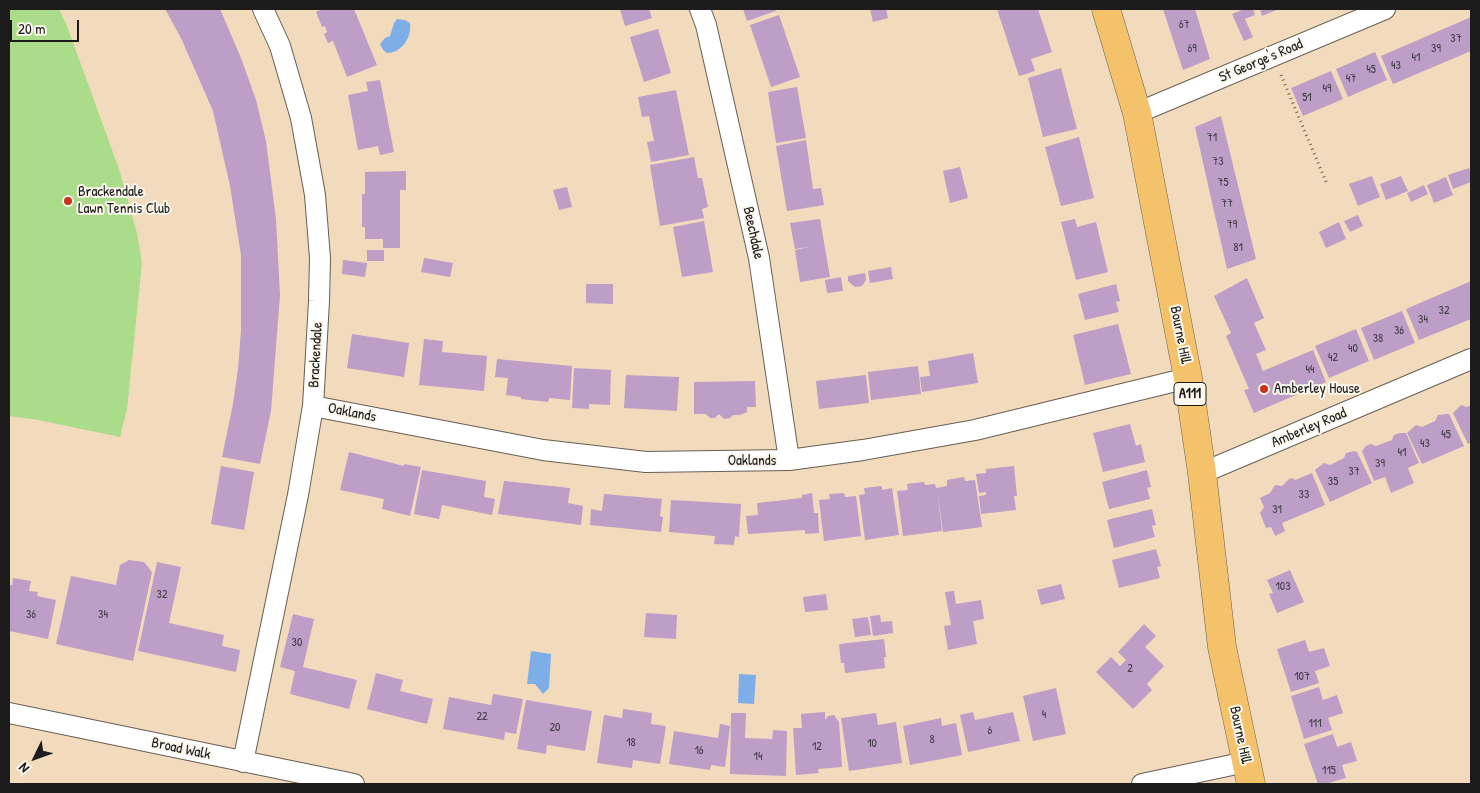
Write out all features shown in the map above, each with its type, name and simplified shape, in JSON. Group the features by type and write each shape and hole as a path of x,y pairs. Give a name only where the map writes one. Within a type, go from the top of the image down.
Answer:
{"main road":[{"name":"Bourne Hill","path":"1106,9 1137,113 1188,378 1202,473 1222,647 1248,773"}],"street":[{"name":"Brackendale","path":"243,762 298,495 313,406 320,293 316,194 301,118 280,46 263,9"},
{"name":"Beechdale","path":"700,9 706,25 759,258 789,460"},
{"name":"St George's Road","path":"1137,113 1385,9"},
{"name":"Amberley Road","path":"1202,473 1471,359"},
{"name":"Oaklands","path":"313,406 543,450 636,461 789,460 863,450 975,430 1188,378"},
{"name":"Broad Walk","path":"9,713 354,784"},
{"path":"1142,784 1248,773"}],"path":[{"path":"1273,56 1327,184"}],"green space":[{"name":"Brackendale Lawn Tennis Club","path":"9,9 59,9 67,26 119,169 137,233 142,263 127,409 120,437 9,416"}],"water":[{"path":"397,19 410,23 408,39 397,50 387,53 380,44 385,38 390,36"},
{"path":"531,651 551,654 549,688 543,694 535,684 527,684"},
{"path":"739,674 756,675 754,704 738,703"}],"building":[{"path":"165,9 220,9 241,58 256,100 266,141 276,219 280,295 271,411 260,464 222,457 238,369 241,331 241,255 230,186 213,111 181,38"},
{"path":"319,9 354,9 377,65 347,77 333,41 328,43 324,34 327,32 325,26 322,27 316,12"},
{"path":"620,9 649,9 652,18 625,26"},
{"path":"743,9 775,9 776,11 747,21"},
{"path":"870,9 886,9 888,18 873,22"},
{"path":"997,9 1038,9 1052,52 1031,59 1035,71 1019,76"},
{"path":"1163,9 1195,9 1210,59 1183,70"},
{"path":"1241,9 1253,9 1255,15 1245,19 1253,37 1244,41 1232,14"},
{"path":"1260,9 1279,9 1262,16"},
{"path":"779,15 800,77 771,87 750,25"},
{"path":"1471,17 1471,51 1393,84 1381,56"},
{"path":"658,29 671,73 644,82 630,37"},
{"path":"1375,52 1387,80 1348,97 1336,69"},
{"path":"1061,68 1077,129 1043,137 1028,78"},
{"path":"1331,71 1343,99 1303,116 1291,88"},
{"path":"380,80 394,152 380,155 378,146 358,150 348,95 368,91 366,82"},
{"path":"797,87 806,138 776,143 768,92"},
{"path":"676,90 689,155 651,162 647,142 654,141 649,116 642,117 638,97"},
{"path":"1221,116 1256,259 1227,269 1195,127"},
{"path":"1079,137 1094,198 1061,206 1045,147"},
{"path":"806,140 813,189 821,188 824,205 787,211 776,146"},
{"path":"694,157 698,178 702,178 708,207 702,209 704,218 660,226 650,165"},
{"path":"960,167 968,198 950,203 943,171"},
{"path":"1469,168 1471,182 1453,189 1448,175"},
{"path":"406,171 406,190 400,190 400,248 383,248 383,239 365,239 365,227 362,227 362,194 365,194 365,172"},
{"path":"1372,176 1380,197 1358,206 1349,184"},
{"path":"1401,176 1408,191 1386,200 1380,184"},
{"path":"1446,177 1453,195 1434,203 1427,185"},
{"path":"1424,185 1428,194 1411,202 1407,193"},
{"path":"567,187 572,207 559,210 553,190"},
{"path":"1358,215 1363,226 1350,232 1344,221"},
{"path":"820,219 830,277 800,282 795,250 809,247 795,249 790,223"},
{"path":"1075,219 1077,227 1096,222 1108,272 1076,280 1061,222"},
{"path":"704,221 713,272 682,277 673,227"},
{"path":"1339,222 1346,239 1326,248 1319,232"},
{"path":"367,250 384,250 384,261 367,261"},
{"path":"424,258 453,263 450,277 421,272"},
{"path":"343,260 367,263 365,277 342,274"},
{"path":"891,267 893,279 870,283 868,271"},
{"path":"865,273 866,280 862,286 855,287 848,281 848,276"},
{"path":"841,277 843,291 827,293 825,280"},
{"path":"1247,278 1264,318 1254,323 1266,350 1256,354 1263,371 1313,350 1326,382 1254,413 1244,390 1249,389 1226,336 1231,333 1214,296"},
{"path":"1471,281 1471,319 1419,340 1406,309"},
{"path":"586,284 613,284 613,304 586,303"},
{"path":"1116,284 1120,301 1116,302 1119,312 1085,320 1078,294"},
{"path":"1402,311 1415,343 1374,360 1361,328"},
{"path":"1118,324 1131,374 1085,385 1073,335"},
{"path":"1356,329 1369,361 1329,378 1315,346"},
{"path":"352,334 409,343 404,377 347,368"},
{"path":"424,339 443,341 442,352 487,356 484,391 419,385"},
{"path":"973,353 978,383 922,392 920,377 930,376 928,361"},
{"path":"497,359 572,366 570,400 549,398 548,402 506,395 508,378 495,377"},
{"path":"918,366 921,394 871,400 868,372"},
{"path":"574,368 611,370 610,405 589,404 589,409 572,408"},
{"path":"626,375 679,377 677,411 624,408"},
{"path":"866,375 869,403 819,409 816,381"},
{"path":"755,381 756,407 747,407 747,412 724,419 719,414 715,418 710,418 706,414 694,414 694,382"},
{"path":"1461,405 1467,407 1471,405 1471,442 1468,444 1453,413"},
{"path":"1449,414 1464,446 1422,464 1407,433 1416,425 1422,427 1435,421 1438,415"},
{"path":"1130,424 1136,446 1141,444 1145,462 1103,472 1093,433"},
{"path":"1406,433 1419,463 1408,468 1414,483 1391,493 1385,477 1374,481 1362,451 1371,444 1376,446 1392,440 1394,435"},
{"path":"349,452 404,466 404,464 421,467 410,516 382,509 384,499 340,490"},
{"path":"1357,452 1372,483 1330,502 1315,470 1324,463 1330,465 1344,458 1346,453"},
{"path":"221,466 254,472 244,530 211,524"},
{"path":"1014,466 1017,496 1014,496 1016,510 981,514 979,496 986,495 986,492 979,493 976,474 986,473 986,469"},
{"path":"422,470 486,481 484,497 495,499 492,515 442,505 439,519 414,514"},
{"path":"1147,470 1151,487 1147,488 1150,499 1109,509 1102,482"},
{"path":"1312,473 1325,505 1282,523 1285,531 1275,536 1271,527 1266,528 1260,513 1264,507 1260,498 1270,493 1275,485 1282,486 1289,479 1293,478 1295,480"},
{"path":"964,477 965,481 975,480 982,527 943,532 937,490 942,531 903,536 897,491 908,490 907,484 924,482 925,485 935,484 936,488 947,486 947,480"},
{"path":"504,481 570,488 568,503 583,506 581,525 498,514"},
{"path":"882,486 882,490 892,488 899,535 865,540 859,495 865,494 864,488"},
{"path":"812,493 814,513 818,513 819,533 805,534 805,530 748,534 746,516 758,515 757,503 802,498 802,495"},
{"path":"844,493 845,497 856,496 861,536 824,541 819,500 830,499 829,494"},
{"path":"604,494 662,499 660,516 663,517 661,532 590,525 591,509 602,511"},
{"path":"671,500 741,504 739,537 735,536 734,545 714,544 715,536 669,532"},
{"path":"1152,509 1156,525 1152,526 1155,537 1114,548 1107,520"},
{"path":"1156,549 1161,566 1157,567 1160,578 1119,588 1112,560"},
{"path":"129,560 144,562 152,572 133,661 56,644 71,576 116,585 120,565"},
{"path":"157,562 181,567 169,623 224,635 222,646 240,650 236,672 138,651"},
{"path":"1290,570 1304,602 1277,613 1269,594 1273,593 1267,580"},
{"path":"13,578 31,581 29,591 38,592 37,596 56,600 48,639 9,631 9,585 12,585"},
{"path":"1061,584 1065,599 1041,605 1037,590"},
{"path":"954,591 956,604 981,600 984,619 973,621 977,644 948,650 944,626 951,625 945,592"},
{"path":"826,594 828,610 805,612 803,597"},
{"path":"646,613 677,615 676,639 644,637"},
{"path":"293,614 314,619 303,667 357,680 349,709 290,694 295,671 280,667"},
{"path":"880,615 881,622 892,621 893,633 873,636 870,616"},
{"path":"868,617 871,635 855,637 852,619"},
{"path":"1144,624 1156,636 1145,647 1164,666 1147,684 1152,690 1133,709 1096,672 1111,657 1120,666 1126,660 1118,652"},
{"path":"884,639 885,668 845,673 844,663 841,663 839,644"},
{"path":"1305,640 1309,652 1324,648 1330,666 1315,671 1319,683 1291,692 1277,649"},
{"path":"376,673 403,680 400,691 433,699 427,724 367,709"},
{"path":"1319,687 1323,700 1337,695 1343,713 1328,718 1332,730 1304,739 1291,696"},
{"path":"1056,688 1066,734 1033,741 1023,696"},
{"path":"493,694 523,699 516,734 505,732 504,740 443,729 449,697 491,705"},
{"path":"526,700 592,711 585,751 547,745 546,754 517,749"},
{"path":"623,709 652,713 651,724 666,726 660,764 633,760 632,768 597,763 604,715 622,718"},
{"path":"825,712 825,720 828,716 834,715 839,722 842,767 818,769 819,773 796,775 793,728 802,728 801,714"},
{"path":"973,712 975,720 1013,712 1020,741 968,752 960,715"},
{"path":"731,713 746,713 745,738 772,739 773,730 787,731 786,776 730,774"},
{"path":"876,713 878,725 896,722 902,763 849,771 841,718"},
{"path":"941,718 942,726 956,723 962,755 910,765 903,726"},
{"path":"720,724 730,726 725,767 711,765 710,770 669,764 674,731 718,738"},
{"path":"1333,734 1337,747 1351,742 1357,761 1342,765 1346,778 1318,784 1304,744"}],"place":[{"name":"Brackendale Lawn Tennis Club","path":"68,201"},
{"name":"Amberley House","path":"1264,389"}]}
